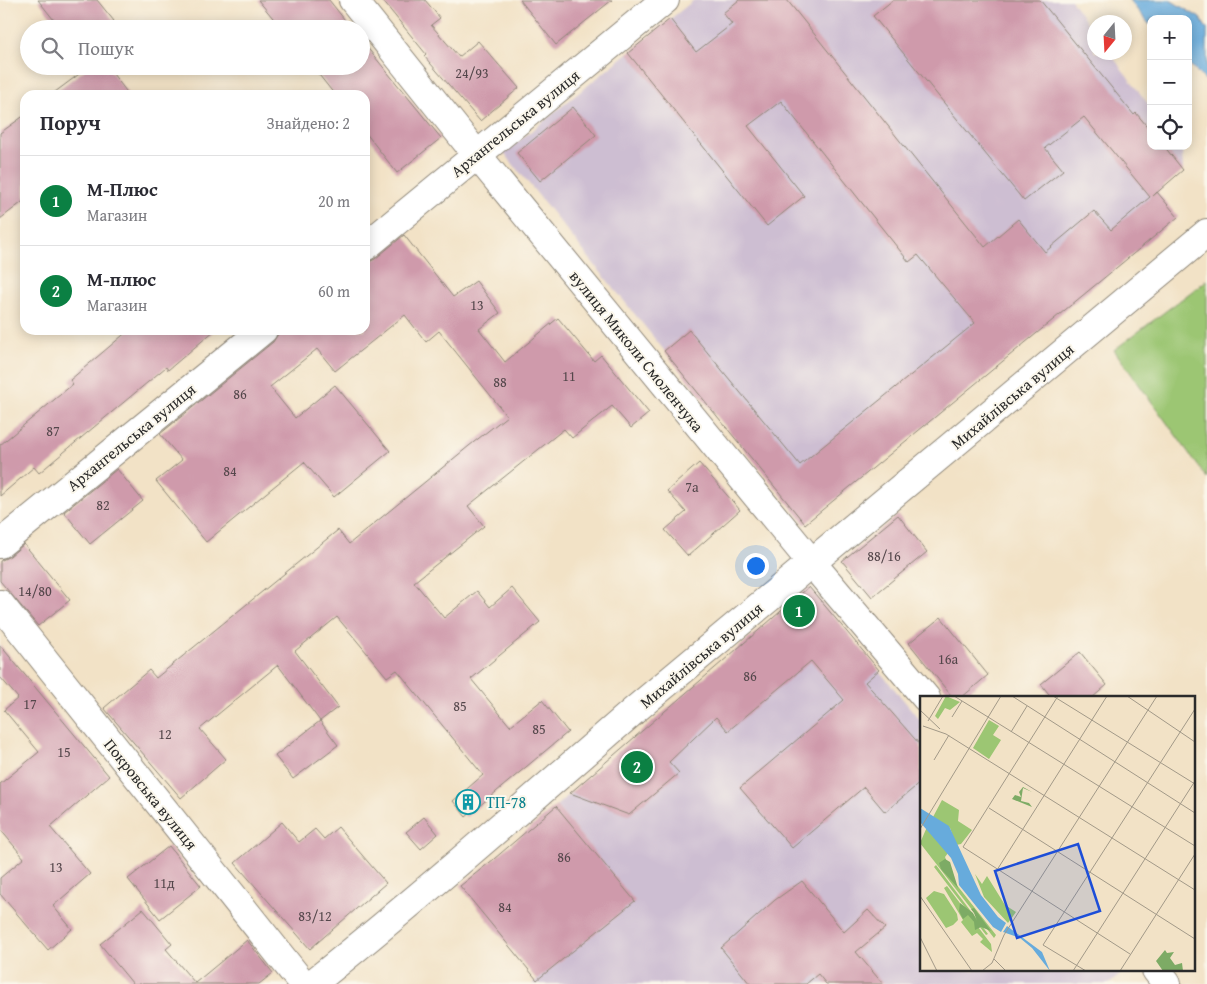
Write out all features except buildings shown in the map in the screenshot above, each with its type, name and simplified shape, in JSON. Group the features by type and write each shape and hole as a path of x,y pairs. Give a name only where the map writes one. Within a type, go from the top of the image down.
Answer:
{"street":[{"name":"вулиця Миколи Смоленчука","path":"353,0 369,20"},
{"name":"Архангельська вулиця","path":"370,242 665,0"},
{"name":"вулиця Миколи Смоленчука","path":"370,21 477,155 811,562 924,696"},
{"name":"Михайлівська вулиця","path":"312,984 556,780 637,708 1207,233"},
{"name":"Архангельська вулиця","path":"0,544 257,335"},
{"name":"Покровська вулиця","path":"0,604 303,984"},
{"path":"1158,972 1167,984"}],"shaded area":[{"path":"694,0 1071,0 1087,22 1087,60 1115,60 1147,103 1147,150 1182,150 1183,170 1157,192 1178,217 805,524 504,153"},
{"path":"809,587 920,720 920,972 1124,972 1109,984 532,984 635,901 556,806"}],"green space":[{"path":"1207,280 1207,478 1114,350"}],"water":[{"path":"1129,0 1170,0 1200,18 1207,29 1207,82 1192,67 1192,15 1147,15 1147,21"}],"place":[{"name":"М-Плюс","path":"799,611"},
{"name":"М-плюс","path":"637,767"},
{"name":"ТП-78","path":"468,802"}]}
